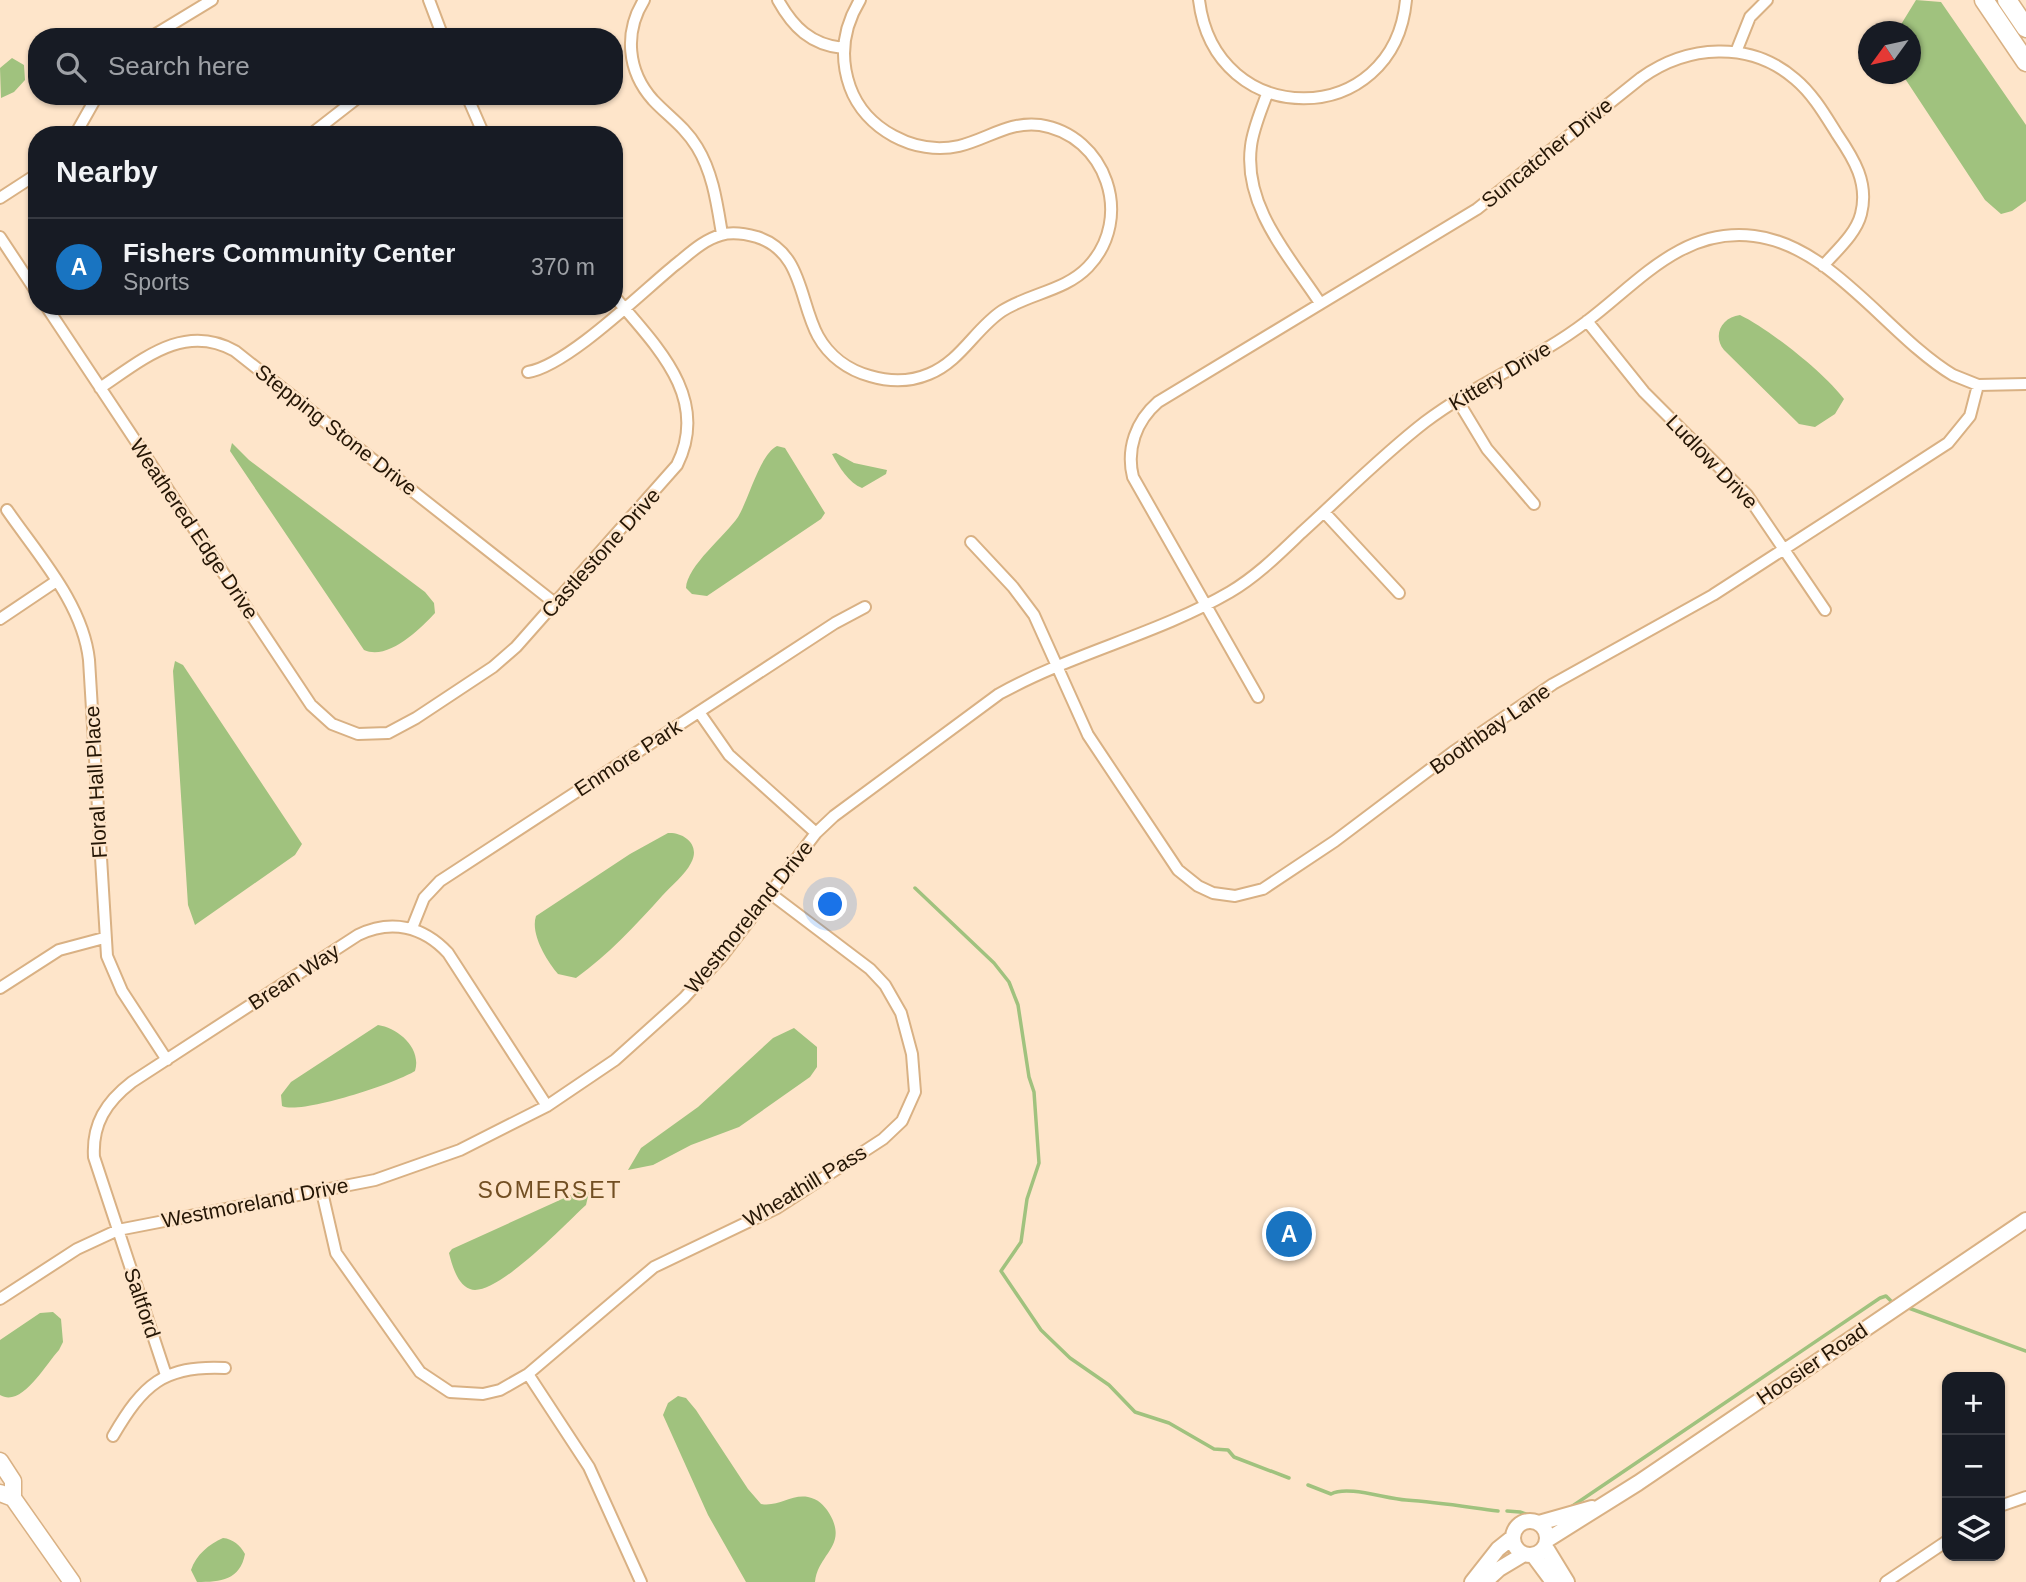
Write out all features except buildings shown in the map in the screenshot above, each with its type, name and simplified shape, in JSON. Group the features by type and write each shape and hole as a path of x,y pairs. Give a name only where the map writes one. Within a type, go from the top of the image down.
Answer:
{"main road":[{"path":"1984,0 2026,62"},
{"path":"2007,0 2026,28"},
{"path":"0,1461 13,1481 6,1496 72,1582"}],"street":[{"path":"166,28 212,0"},
{"path":"429,0 440,28"},
{"path":"644,0 634,22 630,42 635,71 650,97 682,127 698,149 711,180 722,234"},
{"path":"778,0 790,21 804,34 825,46 843,48"},
{"path":"624,307 693,250 722,234 750,235 773,245 796,272 814,326 831,353 861,374 891,380 918,378 938,370 955,358 998,313 1066,283 1080,274 1096,257 1110,225 1110,191 1096,160 1078,142 1054,129 1028,124 1004,128 973,142 949,147 923,146 898,138 877,125 857,102 848,80 843,48 848,23 860,0"},
{"path":"1199,0 1207,37 1216,54 1245,82 1267,94 1312,98 1355,85 1375,68 1395,43 1406,0"},
{"path":"1736,52 1750,17 1767,0"},
{"name":"Suncatcher Drive","path":"1205,605 1133,477 1130,454 1141,421 1158,402 1486,203 1657,67 1693,53 1736,52 1776,65 1802,86 1816,102 1859,171 1863,194 1859,219 1823,266"},
{"path":"1267,94 1251,144 1250,170 1254,193 1266,221 1320,303"},
{"path":"80,126 92,105"},
{"path":"322,126 348,105"},
{"path":"471,105 480,126"},
{"path":"0,198 28,180"},
{"name":"Kittery Drive","path":"983,704 1058,667 1205,605 1257,573 1407,437 1458,401 1587,321 1668,256 1689,244 1711,237 1741,235 1770,239 1802,252 1823,266 1944,369 1979,385 2026,384"},
{"path":"0,237 28,279"},
{"name":"Castlestone Drive","path":"358,734 388,733 416,718 504,658 666,481 681,457 688,436 688,409 679,379 624,307"},
{"name":"Weathered Edge Drive","path":"52,315 311,705 332,724 358,734"},
{"path":"528,372 559,360 614,315"},
{"name":"Ludlow Drive","path":"1587,321 1644,392 1747,495 1825,610"},
{"name":"Stepping Stone Drive","path":"100,388 174,342 201,339 228,346 556,604"},
{"name":"Boothbay Lane","path":"971,542 1024,601 1041,628 1088,735 1178,870 1191,882 1213,893 1245,895 1272,884 1335,841 1453,752 1553,684 1713,595 1948,443 1970,416 1979,385"},
{"path":"1458,401 1487,449 1534,505"},
{"name":"Floral Hall Place","path":"7,510 80,621 88,650 104,938 117,984 166,1060"},
{"path":"1324,512 1399,593"},
{"path":"0,619 55,582"},
{"path":"1205,605 1258,697"},
{"name":"Enmore Park","path":"412,928 424,898 440,881 835,623 865,607"},
{"name":"Westmoreland Drive","path":"1,1297 77,1249 118,1230 374,1180 448,1154 548,1106 615,1060 710,971 816,834 844,807 924,752 983,704"},
{"path":"699,712 729,755 816,834"},
{"name":"Wheathill Pass","path":"321,1192 332,1245 346,1269 420,1371 437,1385 460,1394 491,1392 528,1374 649,1271 786,1203 888,1136 909,1110 915,1086 908,1033 892,996 863,963 771,894"},
{"name":"Brean Way","path":"118,1230 94,1157 96,1129 115,1096 358,935 380,927 412,928"},
{"path":"412,928 434,939 448,953 548,1106"},
{"path":"0,988 59,950 104,938"},
{"name":"Hoosier Road","path":"1485,1582 1499,1569 1537,1549 2026,1220"},
{"name":"Saltford","path":"118,1230 166,1375"},
{"path":"113,1436 136,1399 149,1385 166,1375 195,1368 225,1368"},
{"path":"528,1374 589,1466 641,1582"},
{"path":"2005,1504 2026,1497"},
{"name":"Hoosier Road","path":"1539,1523 1596,1508"},
{"path":"1522,1522 1539,1523 1546,1532 1537,1549 1517,1550 1513,1537 1515,1529 1522,1522"},
{"path":"1472,1582 1499,1549 1513,1537"},
{"path":"1886,1582 1942,1544"},
{"path":"1537,1549 1553,1582"},
{"path":"1537,1549 1567,1582"}],"shaded area":[{"path":"1916,0 1941,2 2026,125 2026,201 2012,211 2001,214 1985,200 1909,84 1921,84 1921,21 1903,21"},
{"path":"12,58 24,65 25,80 14,92 1,98 0,68"},
{"path":"1740,315 1796,352 1835,388 1844,399 1835,414 1815,427 1799,424 1724,350 1719,338 1721,328 1728,319"},
{"path":"232,443 249,460 425,592 434,603 435,613 403,642 383,651 364,650 230,451"},
{"path":"777,446 785,448 825,513 821,519 707,596 692,594 686,588 693,570 738,517 760,467"},
{"path":"836,453 854,463 887,470 886,474 862,488 841,469 832,454"},
{"path":"175,661 183,665 302,844 295,855 195,925 188,905 173,671"},
{"path":"668,833 685,837 692,845 694,857 685,872 621,939 588,969 576,978 558,974 537,939 536,916 630,854"},
{"path":"378,1025 393,1030 407,1040 415,1055 415,1071 370,1090 327,1102 292,1108 282,1106 281,1095 291,1082"},
{"path":"794,1028 817,1047 817,1067 810,1077 739,1127 691,1145 653,1165 628,1170 641,1148 698,1107 773,1038"},
{"path":"582,1190 589,1192 586,1205 530,1257 513,1271 481,1289 465,1287 450,1258 452,1249"},
{"path":"53,1312 61,1319 63,1342 59,1350 25,1390 17,1396 0,1395 0,1340 40,1313"},
{"path":"678,1396 686,1398 696,1410 748,1489 761,1504 808,1497 818,1501 827,1510 836,1534 831,1549 817,1572 815,1582 746,1582 708,1515 663,1415 668,1403"},
{"path":"223,1538 236,1543 245,1554 239,1569 228,1578 197,1582 191,1570 196,1560 208,1547"}],"waterway":[{"path":"915,888 994,963 1009,982 1018,1005 1029,1077 1034,1092 1039,1163 1027,1199 1021,1242 1001,1271 1041,1330 1070,1358 1109,1385 1135,1412 1169,1423 1214,1449 1228,1450 1234,1457 1289,1478"},
{"path":"1571,1507 1880,1298 1886,1296 1891,1301"},
{"path":"1906,1307 2026,1351"},
{"path":"1308,1485 1331,1494 1357,1492 1498,1511"},
{"path":"1507,1511 1538,1518"}],"place":[{"name":"Fishers Community Center","path":"1289,1234"}],"district":[{"name":"SOMERSET","path":"550,1190"}]}
